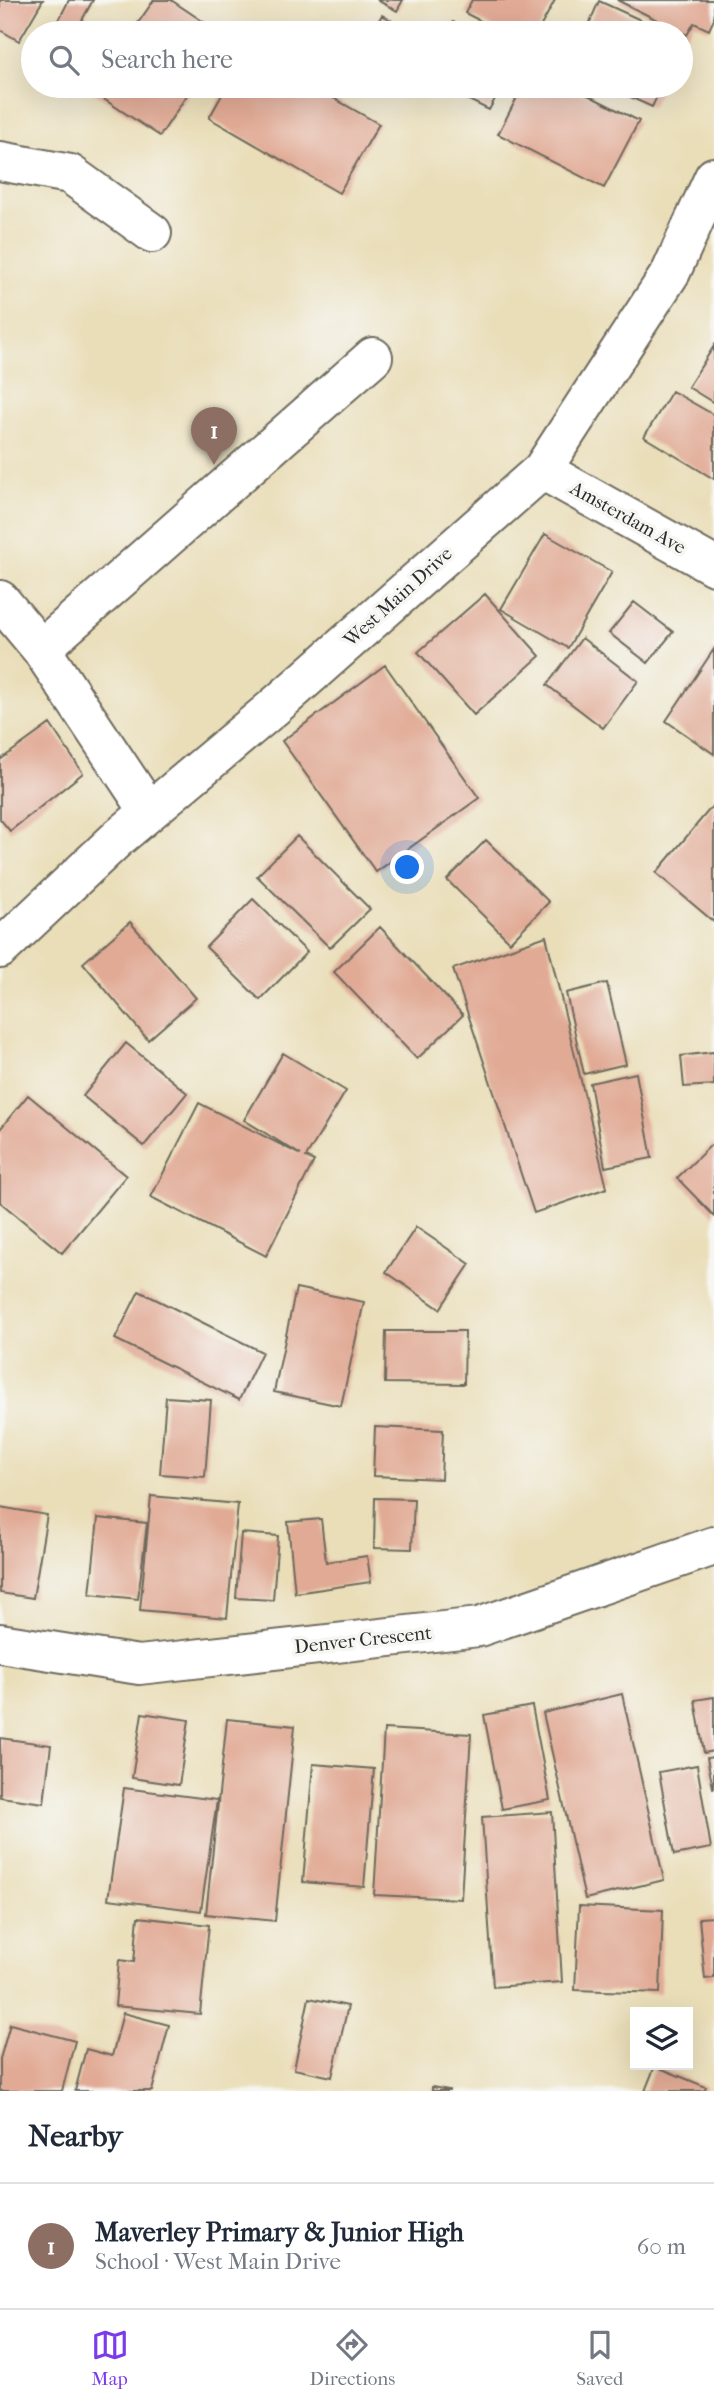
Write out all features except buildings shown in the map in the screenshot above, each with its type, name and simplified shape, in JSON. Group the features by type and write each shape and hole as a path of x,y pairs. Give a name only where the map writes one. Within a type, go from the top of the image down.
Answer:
{"street":[{"path":"0,161 70,174 152,233"},
{"name":"West Main Drive","path":"0,949 149,811 273,708 541,470 671,272 714,177"},
{"path":"41,649 373,357"},
{"name":"Amsterdam Ave","path":"541,470 714,566"},
{"path":"0,600 41,649 149,811"},
{"name":"Denver Crescent","path":"0,1643 139,1665 479,1627 714,1546"}],"place":[{"name":"Maverley Primary & Junior High","path":"214,465"}]}
